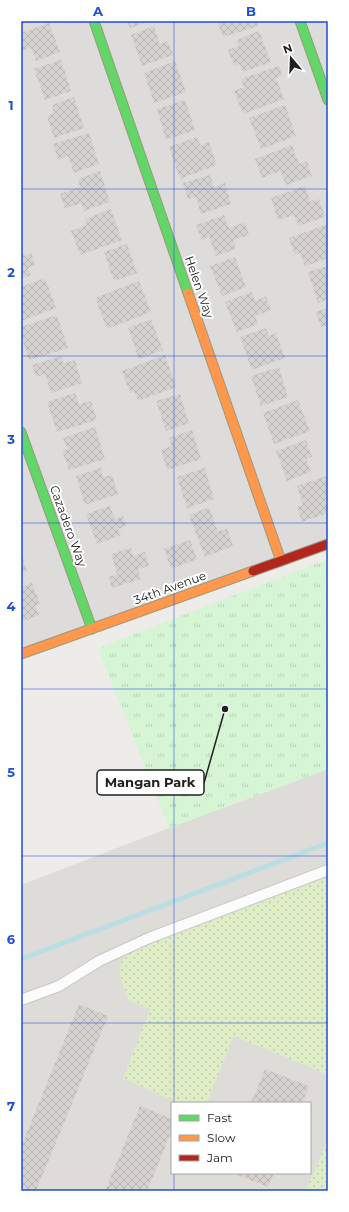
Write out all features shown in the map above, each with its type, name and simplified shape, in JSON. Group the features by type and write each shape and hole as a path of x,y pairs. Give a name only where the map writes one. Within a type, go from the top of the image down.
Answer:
{"street":[{"name":"Helen Way","path":"94,21 281,560"},
{"path":"300,21 328,100"},
{"name":"Cazadero Way","path":"21,432 92,629"},
{"name":"34th Avenue","path":"21,654 328,544"}],"lane":[{"path":"21,1000 59,986 99,962 149,938 328,870"}],"shaded area":[{"path":"21,21 328,21 328,544 21,655"},
{"path":"328,769 328,1191 21,1191 21,885"}],"green space":[{"path":"328,559 328,769 169,828 98,648"},
{"path":"328,877 328,1075 234,1036 207,1102 178,1102 123,1079 150,1009 128,1000 120,975 121,963 124,958 129,953"},
{"path":"328,1139 328,1191 306,1191"}],"building":[{"path":"21,21 30,21 21,24"},
{"path":"127,21 150,21 130,28"},
{"path":"217,21 256,21 258,26 223,37"},
{"path":"49,23 60,52 36,61 31,48 21,51 21,33"},
{"path":"154,26 160,44 168,41 173,55 142,66 131,35"},
{"path":"259,31 271,62 243,72 240,64 234,66 228,50 239,46 237,40"},
{"path":"61,60 71,91 45,100 34,69"},
{"path":"175,61 186,92 154,103 144,73"},
{"path":"279,66 282,76 276,78 284,99 243,114 234,91 244,87 241,79"},
{"path":"74,97 84,128 54,138 47,116 54,113 52,105"},
{"path":"185,100 195,130 166,140 157,109"},
{"path":"285,105 296,136 261,149 249,118"},
{"path":"89,133 99,164 74,173 68,156 58,160 53,144"},
{"path":"197,137 200,145 209,142 217,165 180,179 169,147"},
{"path":"292,145 299,164 307,161 312,176 286,185 280,171 262,178 255,159"},
{"path":"100,171 110,202 84,211 81,203 65,209 60,194 80,187 78,179"},
{"path":"210,175 214,187 225,183 231,204 201,214 196,197 188,199 183,183"},
{"path":"305,186 310,201 319,199 325,217 298,226 294,215 278,220 271,198"},
{"path":"111,209 122,240 80,255 71,231 87,225 85,219"},
{"path":"224,215 229,228 245,222 249,235 233,240 236,249 216,256 209,237 202,240 196,225"},
{"path":"328,224 328,258 305,266 300,253 295,255 289,238"},
{"path":"127,244 137,273 114,281 104,252"},
{"path":"21,247 24,256 31,253 35,265 28,268 31,275 21,279"},
{"path":"235,257 246,287 222,296 210,266"},
{"path":"328,266 328,299 318,303 308,272"},
{"path":"45,278 56,308 21,321 21,287"},
{"path":"139,281 151,312 107,329 95,298"},
{"path":"252,292 255,301 266,296 271,310 255,316 258,324 237,332 225,302"},
{"path":"328,308 328,325 321,327 316,312"},
{"path":"57,315 68,348 29,360 21,335 21,327"},
{"path":"151,319 163,350 139,359 128,328"},
{"path":"266,328 269,336 276,333 285,358 252,370 240,337"},
{"path":"165,355 176,387 138,401 135,392 130,393 122,371"},
{"path":"61,356 64,363 75,360 82,383 51,393 45,374 36,377 32,365"},
{"path":"279,367 288,397 261,406 251,376"},
{"path":"75,393 79,404 91,401 97,420 57,432 47,402"},
{"path":"180,394 189,423 166,431 156,401"},
{"path":"298,400 310,431 274,444 263,413"},
{"path":"95,427 105,459 69,470 62,451 67,449 63,438"},
{"path":"192,430 201,459 167,470 161,450 172,446 169,438"},
{"path":"306,440 312,457 306,459 311,472 287,481 276,451"},
{"path":"101,468 103,477 112,475 118,494 85,505 76,476"},
{"path":"205,468 214,499 187,508 177,477"},
{"path":"327,476 328,499 325,500 328,513 302,522 297,507 303,505 297,486"},
{"path":"110,506 115,519 123,516 126,526 118,529 121,535 97,544 86,514"},
{"path":"209,507 218,532 227,528 233,546 205,557 189,515"},
{"path":"190,540 197,559 171,569 164,549"},
{"path":"131,548 133,556 145,552 149,566 138,569 141,579 112,588 109,577 117,574 111,554"},
{"path":"21,553 27,571 21,573"},
{"path":"32,583 40,604 35,606 39,615 21,622 21,587"},
{"path":"79,1004 108,1016 36,1191 21,1191 21,1147"},
{"path":"265,1069 309,1086 302,1102 251,1102"},
{"path":"140,1106 171,1119 171,1132 147,1191 105,1191"},
{"path":"235,1174 274,1174 268,1187"}],"waterway":[{"path":"21,959 328,843"}],"traffic: fast":[{"path":"94,21 188,293"},
{"path":"300,21 328,100"},
{"path":"21,432 92,629"}],"traffic: slow":[{"path":"188,293 281,561"},
{"path":"21,654 253,571"}],"traffic: jam":[{"path":"253,571 328,544"}],"place":[{"name":"Mangan Park","path":"225,709"}]}
